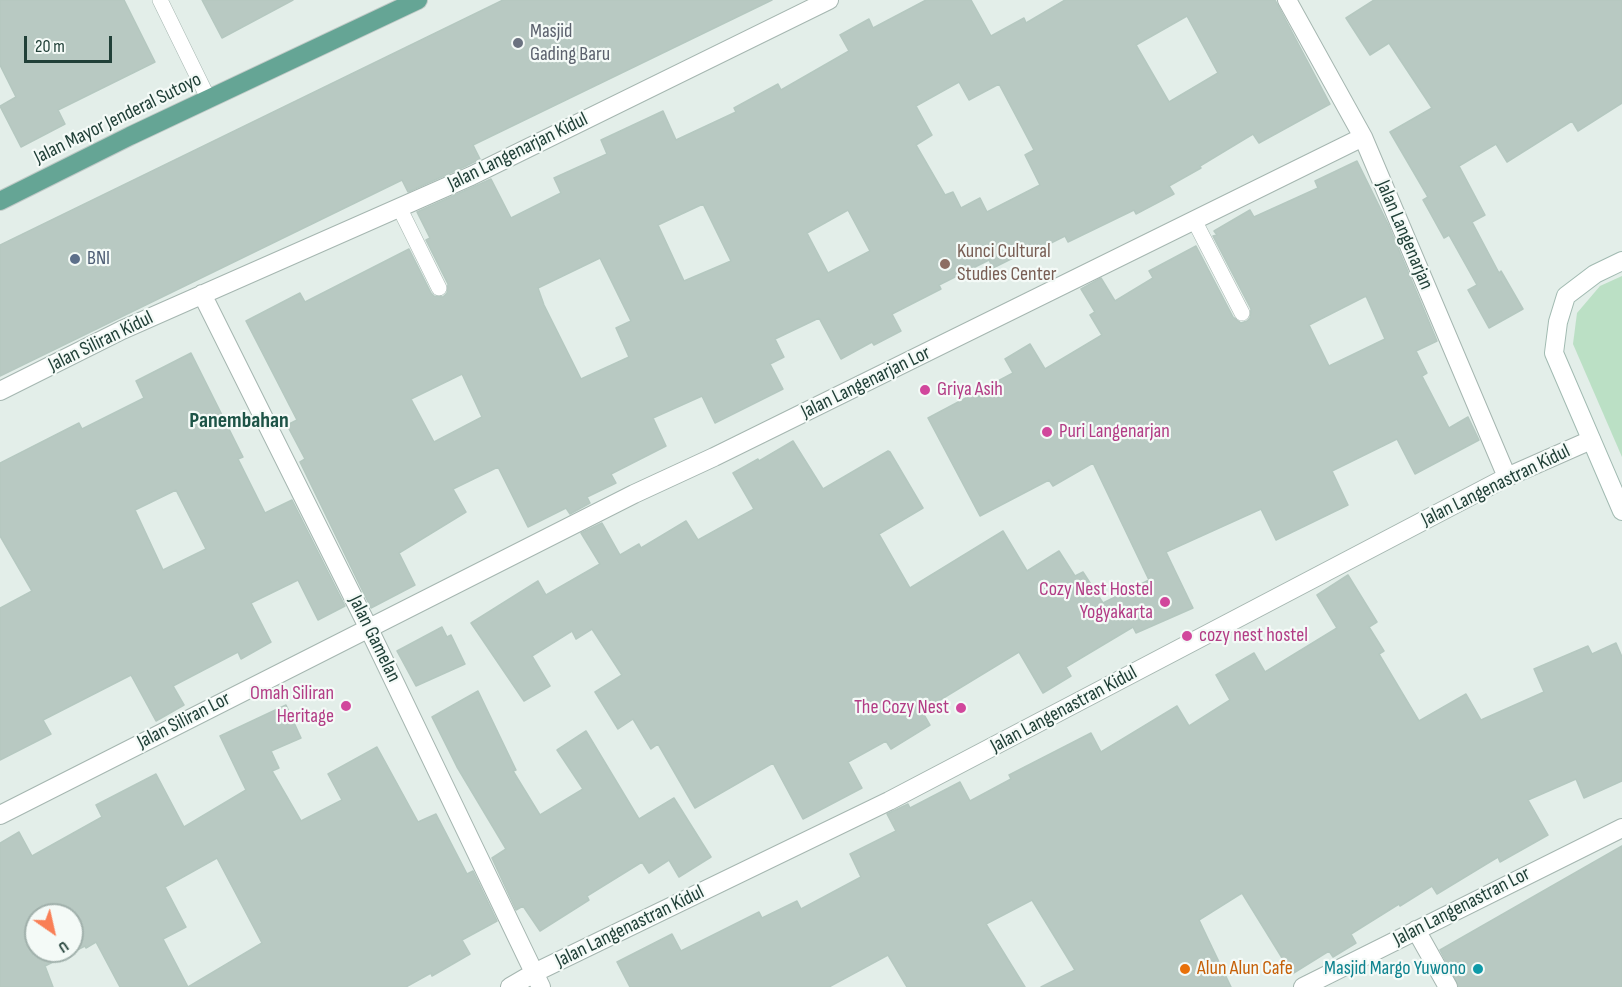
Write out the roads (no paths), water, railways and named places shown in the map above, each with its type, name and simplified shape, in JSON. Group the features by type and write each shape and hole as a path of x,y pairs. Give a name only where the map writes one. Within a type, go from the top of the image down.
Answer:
{"main road":[{"name":"Jalan Mayor Jenderal Sutoyo","path":"0,201 418,0"}],"street":[{"name":"Jalan Langenarjan Kidul","path":"202,294 471,176 829,0"},
{"name":"Jalan Langenarjan","path":"1287,0 1363,137 1507,477"},
{"name":"Jalan Langenarjan Lor","path":"368,627 1363,137"},
{"path":"1622,261 1595,274 1566,296 1558,322 1554,354 1622,511"},
{"name":"Jalan Siliran Kidul","path":"0,391 122,330 202,294"},
{"name":"Jalan Gamelan","path":"202,294 368,627 538,980"},
{"name":"Jalan Langenastran Kidul","path":"510,987 538,980 890,801 1507,477 1591,440"},
{"name":"Jalan Siliran Lor","path":"0,815 368,627"},
{"name":"Jalan Langenastran Lor","path":"1303,987 1622,828"},
{"path":"1416,930 1448,987"}],"lane":[{"path":"160,0 209,100"},
{"path":"399,207 440,288"},
{"path":"1194,220 1242,313"}],"place":[{"name":"Masjid Gading Baru","path":"518,43"},
{"name":"BNI","path":"75,259"},
{"name":"Kunci Cultural Studies Center","path":"945,264"},
{"name":"Griya Asih","path":"925,390"},
{"name":"Puri Langenarjan","path":"1047,432"},
{"name":"Cozy Nest Hostel Yogyakarta","path":"1165,602"},
{"name":"cozy nest hostel","path":"1187,636"},
{"name":"Omah Siliran Heritage","path":"346,706"},
{"name":"The Cozy Nest","path":"961,708"},
{"name":"Alun Alun Cafe","path":"1185,969"},
{"name":"Masjid Margo Yuwono","path":"1478,969"}],"district":[{"name":"Panembahan","path":"239,421"}]}
